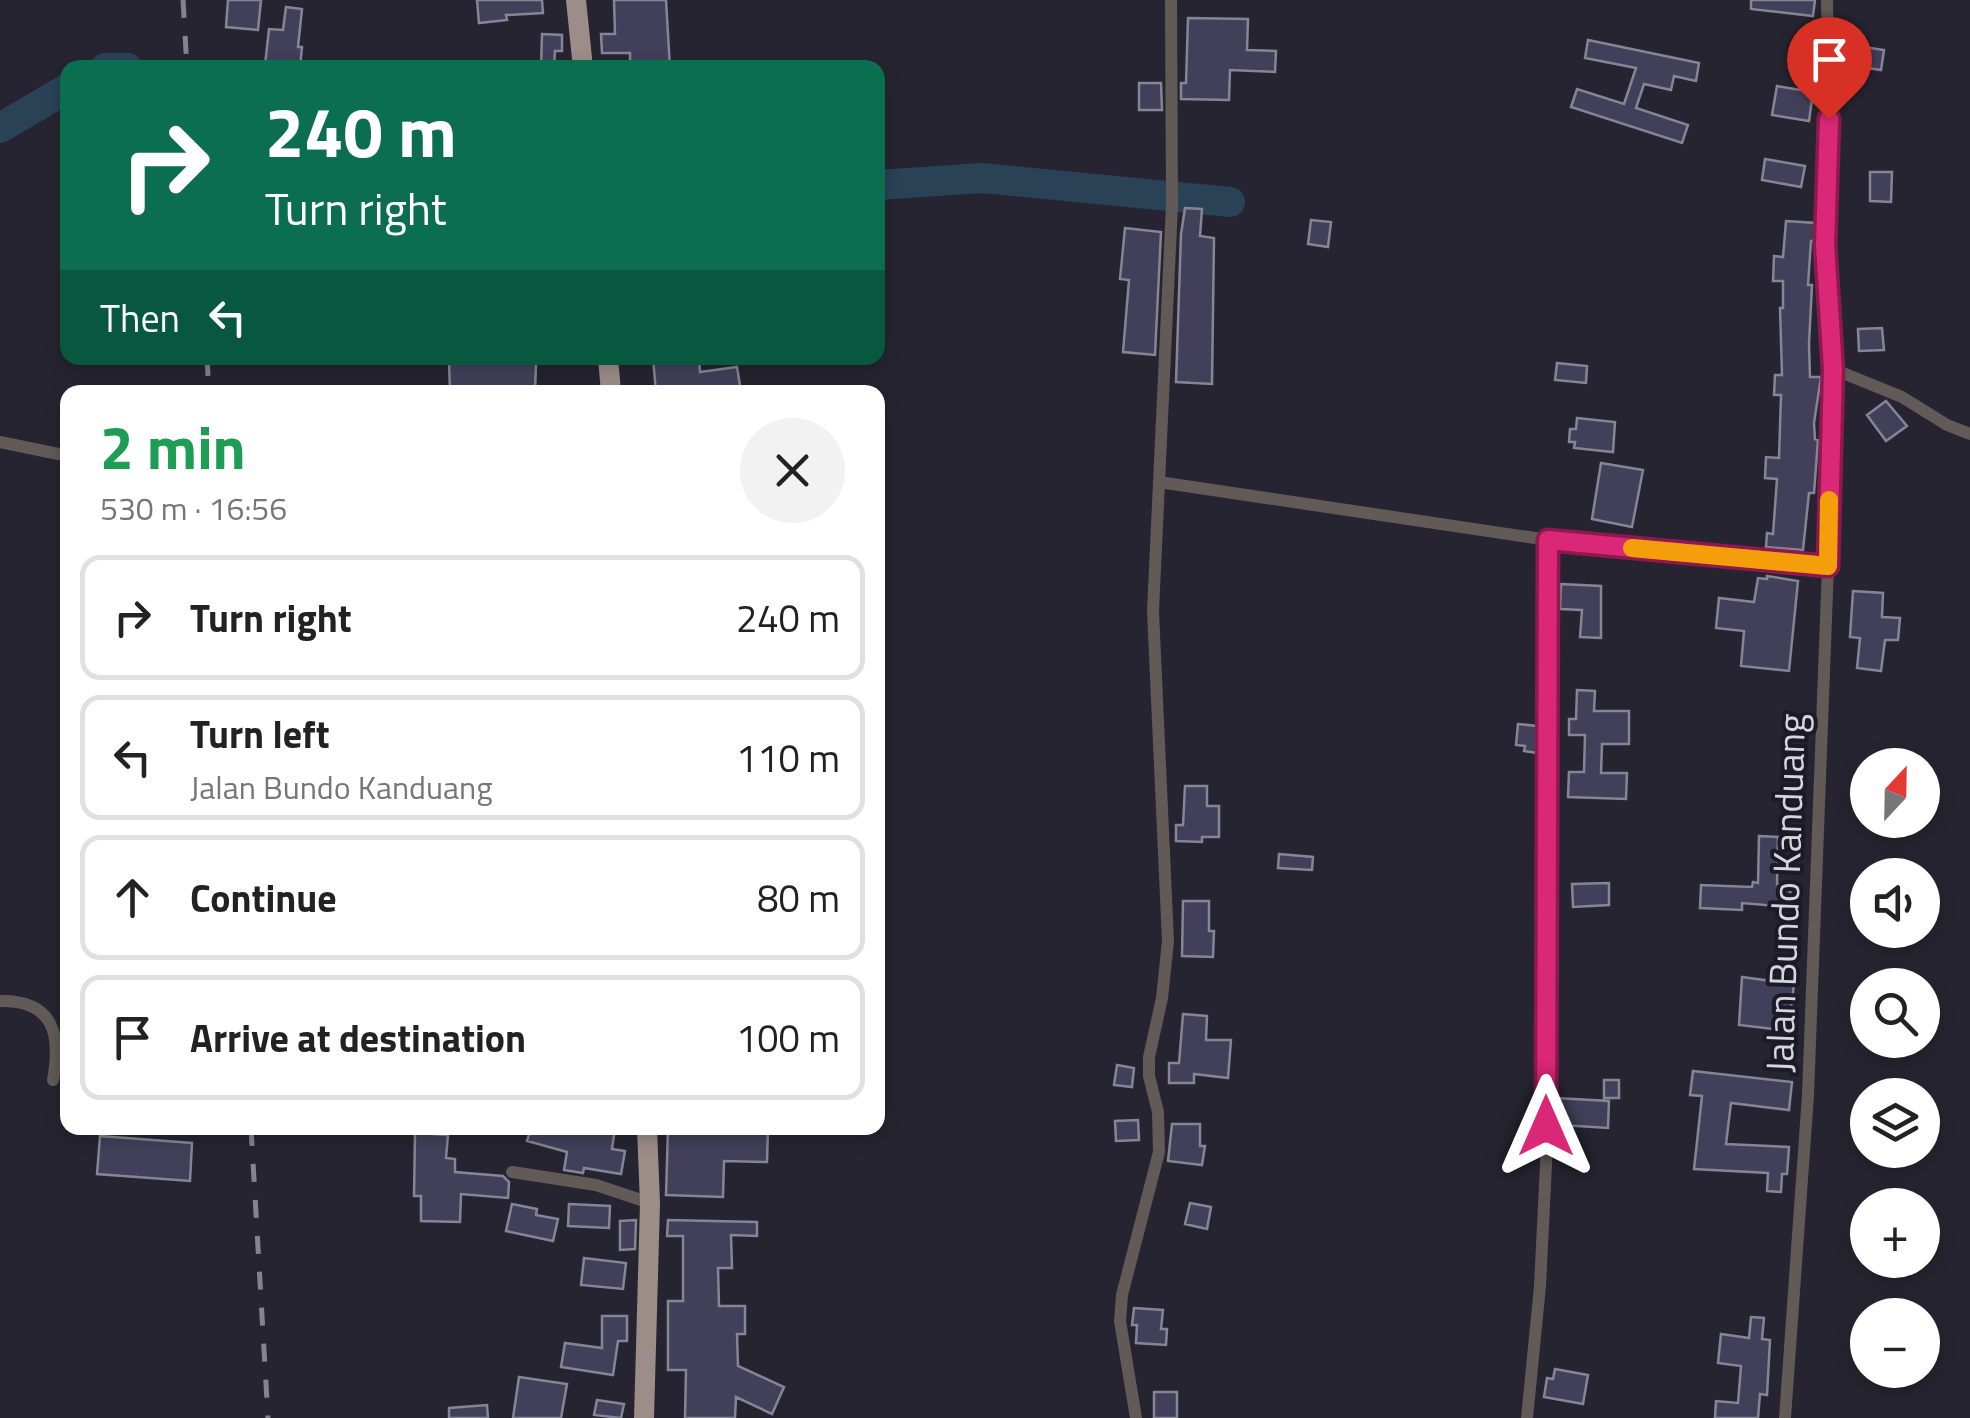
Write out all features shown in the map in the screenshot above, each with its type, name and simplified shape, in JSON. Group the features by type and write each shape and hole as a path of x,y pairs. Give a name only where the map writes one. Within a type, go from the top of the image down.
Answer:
{"main road":[{"path":"576,0 582,60"},
{"path":"644,1418 648,1135"}],"street":[{"path":"1136,1418 1120,1322 1122,1295 1159,1152 1158,1112 1148,1056 1162,998 1168,941 1153,611 1173,187 1171,0"},
{"name":"Jalan Bundo Kanduang","path":"1785,1418 1808,1096 1828,566 1833,369 1825,245 1827,0"},
{"path":"1833,369 1902,396 1947,425 1970,434"},
{"path":"0,442 60,454"},
{"path":"1159,482 1548,540 1828,566"},
{"path":"1527,1418 1540,1286 1546,1166 1548,540"},
{"path":"0,1002 24,1003 46,1018 57,1041 53,1080"},
{"path":"512,1172 609,1188 650,1203"}],"building":[{"path":"228,0 261,0 258,30 226,27"},
{"path":"477,0 542,0 543,13 506,15 507,20 479,23"},
{"path":"614,0 666,0 670,60 630,60 630,53 602,53 601,34 615,34"},
{"path":"1751,0 1815,0 1813,16 1751,9"},
{"path":"286,7 302,9 298,47 302,47 301,60 266,60 269,29 283,30"},
{"path":"1188,18 1248,19 1247,50 1276,51 1275,72 1230,70 1229,100 1181,99 1181,83 1186,83"},
{"path":"542,34 562,35 562,51 555,51 554,60 541,60"},
{"path":"1588,40 1699,63 1696,81 1674,76 1671,90 1644,84 1636,108 1688,125 1682,143 1571,107 1577,89 1624,104 1636,68 1585,58"},
{"path":"1844,44 1884,50 1881,70 1841,64"},
{"path":"1139,83 1161,83 1162,110 1139,110"},
{"path":"1777,86 1813,92 1809,121 1772,115"},
{"path":"1765,159 1805,166 1801,187 1762,180"},
{"path":"1870,172 1892,172 1891,202 1870,201"},
{"path":"1185,208 1202,209 1200,236 1214,238 1212,384 1176,382"},
{"path":"1311,220 1331,222 1328,247 1308,244"},
{"path":"1786,221 1816,223 1808,285 1812,285 1810,377 1821,377 1814,423 1818,440 1814,493 1809,493 1803,550 1766,547 1767,533 1773,534 1777,479 1765,478 1766,457 1779,458 1781,395 1774,395 1775,375 1782,375 1783,281 1773,281 1774,256 1783,257"},
{"path":"1125,228 1161,232 1155,355 1123,352 1129,280 1120,279"},
{"path":"1882,328 1884,350 1859,351 1858,329"},
{"path":"1557,363 1587,366 1586,383 1555,380"},
{"path":"449,365 536,365 535,385 450,385"},
{"path":"654,365 700,365 700,372 737,367 740,385 655,385"},
{"path":"1886,401 1907,426 1886,441 1867,415"},
{"path":"1577,418 1615,422 1613,452 1574,448 1575,442 1569,442 1570,429 1576,429"},
{"path":"1601,463 1643,470 1632,527 1592,519"},
{"path":"1758,578 1798,581 1789,671 1741,666 1744,631 1716,628 1719,598 1754,602"},
{"path":"1561,584 1601,586 1601,638 1580,637 1582,610 1560,609"},
{"path":"1853,591 1883,593 1882,617 1900,618 1898,640 1885,640 1881,671 1857,668 1860,638 1850,637"},
{"path":"1577,690 1595,691 1594,711 1629,711 1629,744 1602,744 1601,773 1627,773 1626,799 1568,797 1569,772 1584,772 1585,735 1569,735 1569,719 1576,719"},
{"path":"1518,724 1537,726 1537,753 1516,745"},
{"path":"1185,786 1207,786 1207,806 1219,806 1219,837 1202,837 1202,842 1176,841 1176,825 1183,825"},
{"path":"1759,836 1778,837 1777,884 1791,885 1789,907 1742,903 1742,910 1700,908 1701,885 1752,887 1753,882 1758,883"},
{"path":"1279,854 1313,857 1312,870 1278,868"},
{"path":"1609,883 1609,905 1573,907 1572,884"},
{"path":"1183,901 1209,901 1213,957 1182,956"},
{"path":"1742,977 1794,984 1791,1008 1785,1007 1782,1030 1739,1025"},
{"path":"1183,1014 1207,1016 1206,1040 1231,1040 1228,1078 1194,1074 1194,1083 1169,1083 1169,1063 1179,1063"},
{"path":"1117,1065 1134,1068 1132,1087 1114,1085"},
{"path":"1693,1071 1792,1082 1789,1110 1731,1103 1726,1144 1789,1147 1781,1192 1767,1191 1768,1173 1694,1169 1702,1096 1690,1095"},
{"path":"1604,1080 1619,1080 1619,1098 1604,1098"},
{"path":"1556,1098 1609,1101 1608,1128 1561,1125 1562,1115 1556,1115"},
{"path":"1138,1120 1139,1140 1116,1141 1115,1121"},
{"path":"1172,1124 1200,1124 1200,1146 1205,1146 1202,1165 1168,1161"},
{"path":"415,1135 448,1135 446,1158 455,1159 455,1172 503,1176 509,1182 508,1198 461,1194 460,1222 421,1221 421,1196 414,1196"},
{"path":"529,1135 614,1135 612,1149 625,1151 621,1174 584,1168 583,1173 564,1170 567,1152 527,1141"},
{"path":"668,1135 768,1135 767,1162 724,1161 723,1197 666,1195"},
{"path":"100,1136 192,1143 190,1181 97,1174"},
{"path":"1190,1203 1211,1207 1207,1229 1185,1224"},
{"path":"512,1204 537,1209 536,1215 558,1219 553,1241 506,1231"},
{"path":"569,1204 610,1206 609,1228 568,1226"},
{"path":"636,1220 635,1249 620,1250 620,1221"},
{"path":"668,1220 757,1222 757,1236 731,1235 732,1268 718,1268 719,1306 745,1306 745,1334 737,1334 738,1366 784,1387 772,1414 736,1397 735,1418 685,1418 686,1370 668,1370 668,1301 683,1301 683,1236 667,1236"},
{"path":"584,1258 626,1263 623,1289 581,1285"},
{"path":"1134,1308 1163,1310 1161,1329 1167,1329 1166,1345 1136,1343"},
{"path":"602,1316 627,1316 627,1341 618,1341 613,1375 561,1367 565,1343 602,1348"},
{"path":"1751,1317 1764,1318 1762,1339 1770,1340 1767,1395 1760,1394 1758,1418 1715,1418 1716,1401 1738,1403 1741,1366 1718,1363 1721,1334 1749,1338"},
{"path":"1555,1369 1588,1375 1583,1404 1544,1397 1547,1378 1553,1379"},
{"path":"519,1377 567,1384 561,1418 513,1418"},
{"path":"1154,1392 1177,1392 1177,1418 1154,1418"},
{"path":"597,1400 624,1404 621,1418 594,1415"},
{"path":"487,1405 488,1418 449,1418 449,1408"}],"waterway":[{"path":"0,128 60,93"},
{"path":"885,185 982,178 1230,202"}],"railway":[{"path":"183,0 187,60"},
{"path":"207,365 209,385"},
{"path":"251,1135 268,1418"}],"slow traffic":[{"path":"1632,548 1828,566 1829,500"}],"route":[{"path":"1546,1126 1548,540 1828,566 1833,369 1825,245 1829,119"}]}
